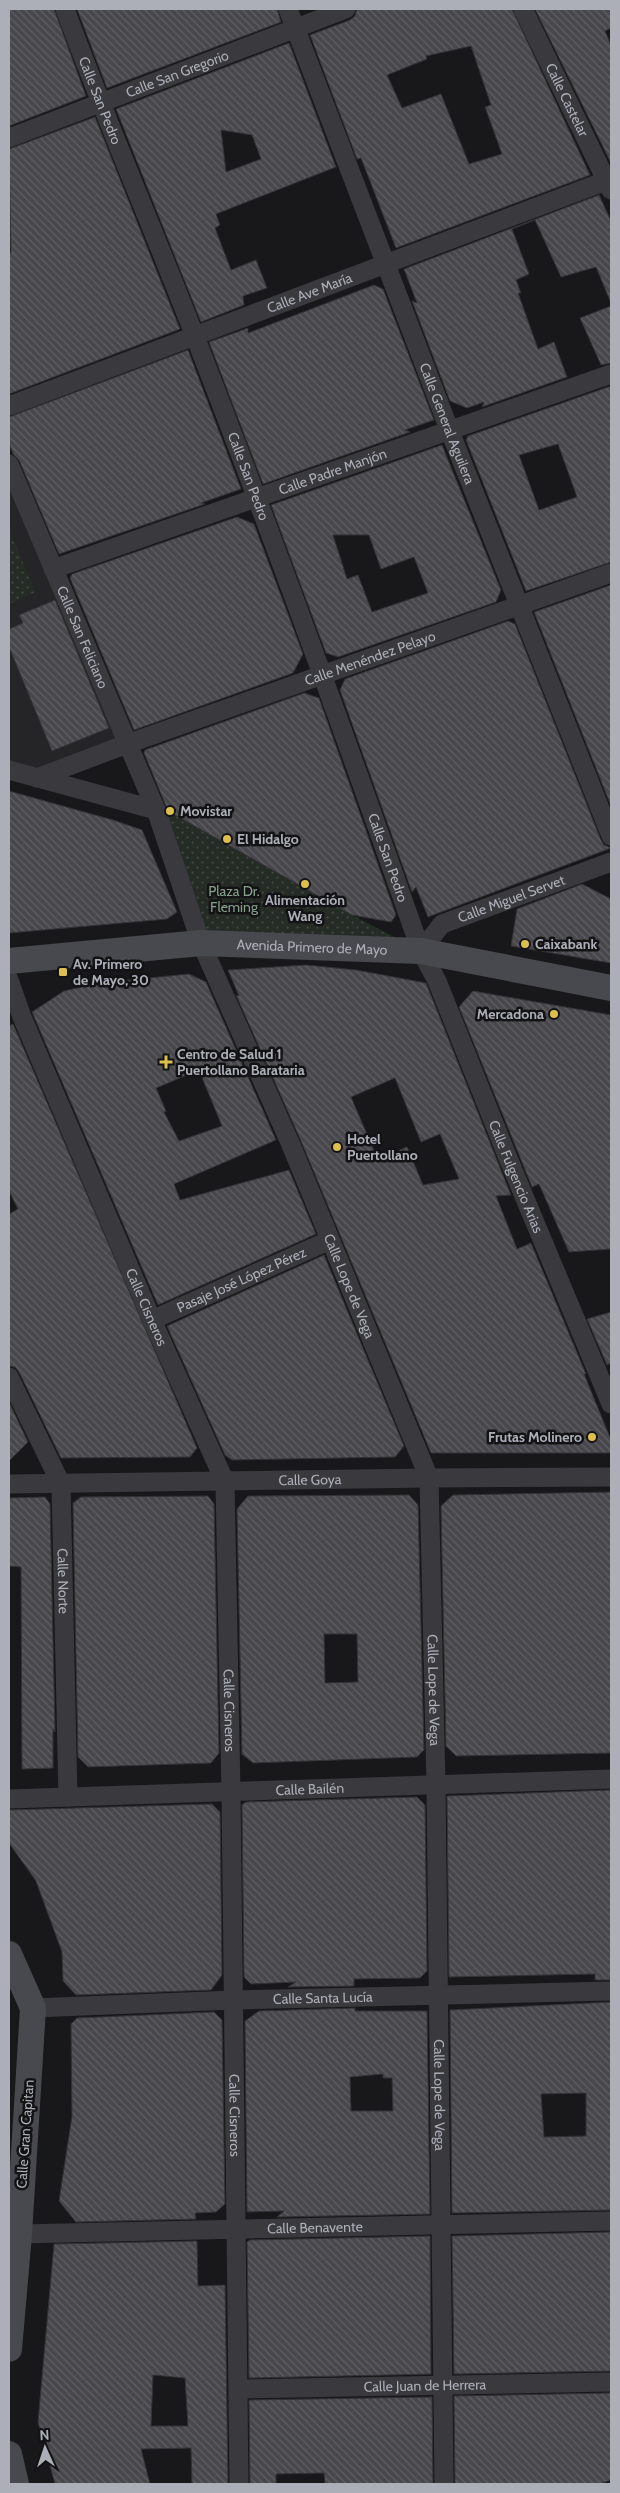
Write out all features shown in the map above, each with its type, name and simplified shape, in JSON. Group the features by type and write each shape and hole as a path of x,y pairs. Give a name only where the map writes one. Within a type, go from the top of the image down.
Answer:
{"street":[{"name":"Calle San Pedro","path":"65,9 99,102 195,336 258,499 420,950"},
{"name":"Calle General Aguilera","path":"288,9 449,429 611,836"},
{"name":"Calle San Gregorio","path":"9,138 346,9"},
{"name":"Calle Castelar","path":"523,9 610,183"},
{"name":"Calle Ave María","path":"9,406 610,183"},
{"name":"Calle Padre Manjón","path":"53,569 258,499 449,429 611,374"},
{"name":"Calle San Feliciano","path":"9,464 156,810"},
{"name":"Calle Menéndez Pelayo","path":"37,778 127,744 611,573"},
{"path":"9,770 156,810 201,943"},
{"name":"Calle Miguel Servet","path":"420,950 442,924 611,862"},
{"name":"Avenida Primero de Mayo","path":"9,961 201,943 420,950 611,988"},
{"name":"Calle Lope de Vega","path":"201,943 291,1144 429,1478 436,1784 444,2484"},
{"name":"Calle Fulgencio Arias","path":"420,950 437,981 508,1158 611,1404"},
{"name":"Calle Cisneros","path":"9,980 15,1021 225,1482 234,2000 239,2484"},
{"name":"Pasaje José López Pérez","path":"152,1320 330,1240"},
{"name":"Calle Norte","path":"9,1377 60,1484 68,1797"},
{"name":"Calle Goya","path":"9,1484 429,1478 611,1478"},
{"name":"Calle Bailén","path":"9,1799 611,1779"},
{"name":"Calle Gran Capitan","path":"9,1954 33,2008 19,2234 9,2349"},
{"name":"Calle Santa Lucía","path":"33,2008 234,2000 611,1991"},
{"name":"Calle Benavente","path":"19,2234 611,2221"},
{"name":"Calle Juan de Herrera","path":"239,2389 611,2382"},
{"path":"9,2454 16,2484"}],"shaded area":[{"path":"9,480 119,739 34,771 9,764"}],"green space":[{"path":"9,530 36,592 9,604"},
{"name":"Plaza Dr. Fleming","path":"152,801 352,915 421,951 201,943"}],"building":[{"path":"9,9 54,9 86,96 9,126"},
{"path":"77,9 277,9 281,22 107,88"},
{"path":"357,9 512,9 590,175 396,248 361,158 357,159 310,35 350,20 355,16","holes":["471,46 491,105 485,107 502,154 469,164 441,94 402,108 387,75 427,59 426,56"]},
{"path":"535,9 611,9 611,28 605,31 611,45 611,163"},
{"path":"289,43 336,167 216,214 220,225 215,228 231,270 256,260 267,288 243,296 244,305 201,322 116,109","holes":["221,130 252,135 261,159 226,172"]},
{"path":"95,117 180,329 9,394 9,253 11,253 9,149"},
{"path":"599,195 611,221 611,303 596,267 561,277 535,220 512,229 529,274 516,280 521,293 518,293 538,349 554,342 567,377 482,407 484,402 467,408 450,401 412,301 417,303 404,269"},
{"path":"374,285 383,289 434,420 405,430 410,432 263,484 209,342 248,328 248,333"},
{"path":"611,306 611,363 601,365 580,318"},
{"path":"188,350 241,489 201,503 205,504 59,554 19,460 13,454 9,443 9,417"},
{"path":"611,386 611,562 526,591 466,440 468,436","holes":["558,444 577,497 539,510 519,455"]},
{"path":"442,445 501,590 496,602 338,657 326,653 271,505","holes":["333,535 369,535 381,569 414,557 428,593 372,612 358,575 347,579"]},
{"path":"237,517 254,524 303,654 293,673 134,730 70,578 72,574"},
{"path":"611,585 611,806 534,612"},
{"path":"55,600 109,728 52,751 9,647 9,629 23,623 19,615"},
{"path":"508,621 515,624 601,840 604,845 611,848 428,917 416,887 412,892 340,690 345,679"},
{"path":"304,693 319,698 396,915 391,922 352,915 168,811 144,753 145,750"},
{"path":"9,791 142,830 177,912 167,919 9,933"},
{"path":"582,884 611,899 611,963 511,946 517,909"},
{"path":"306,965 356,970 426,983 511,1195 496,1196 517,1249 531,1243 586,1374 584,1374 611,1440 611,1453 431,1453 301,1141 236,995 239,996 228,970","holes":["395,1078 421,1142 440,1134 459,1179 423,1185 407,1147 378,1160 351,1097"]},
{"path":"189,974 206,982 276,1140 174,1184 180,1200 289,1170 316,1234 158,1305 32,1012 64,991 99,983","holes":["199,1070 222,1126 179,1141 164,1112 166,1111 156,1088"]},
{"path":"473,991 611,1015 611,1249 569,1252 539,1184 532,1187 459,1007"},
{"path":"13,1024 197,1448 190,1457 61,1458 19,1372 15,1367 9,1366 9,1214 18,1209 9,1191 9,1026"},
{"path":"324,1255 404,1446 395,1457 232,1460 225,1455 167,1326"},
{"path":"611,1312 611,1363 607,1365 587,1319"},
{"path":"9,1402 28,1442 9,1461"},
{"path":"611,1492 611,1753 456,1756 446,1746 441,1506 453,1495"},
{"path":"409,1495 418,1505 424,1750 417,1757 253,1763 242,1754 237,1509 248,1496","holes":["324,1634 357,1634 358,1682 325,1683"]},
{"path":"208,1496 214,1504 219,1753 211,1763 88,1767 78,1757 73,1503 81,1497"},
{"path":"45,1497 50,1504 55,1732 53,1729 53,1768 22,1769 21,1567 9,1566 9,1498"},
{"path":"611,1790 611,1980 595,1980 595,1974 449,1977 447,1796"},
{"path":"417,1797 425,1805 427,1971 420,1978 354,1979 354,1986 288,1987 296,1982 251,1984 244,1977 242,1805 246,1802"},
{"path":"212,1804 220,1812 222,1975 211,1990 76,1995 63,1981 62,1952 36,1881 9,1843 9,1810"},
{"path":"611,2002 611,2210 452,2213 450,2010","holes":["586,2093 586,2136 544,2137 541,2094"]},
{"path":"355,2008 355,2011 427,2011 430,2214 277,2217 284,2211 247,2212 245,2021 259,2011","holes":["383,2074 383,2078 392,2078 393,2111 351,2111 350,2077"]},
{"path":"214,2012 222,2020 225,2204 216,2212 195,2213 196,2219 76,2222 59,2201 72,2116 71,2024 77,2018"},
{"path":"611,2232 611,2371 454,2374 452,2236"},
{"path":"430,2236 431,2374 249,2378 247,2242 250,2240"},
{"path":"197,2241 198,2286 225,2285 228,2484 192,2484 191,2448 141,2449 150,2484 55,2484 38,2422 54,2244","holes":["153,2375 185,2378 188,2426 151,2426"]},
{"path":"611,2393 611,2480 599,2484 455,2484 454,2396"},
{"path":"432,2397 433,2484 325,2484 324,2473 276,2474 276,2484 250,2484 249,2400"}],"place":[{"name":"Movistar","path":"170,811"},
{"name":"El Hidalgo","path":"227,839"},
{"name":"Alimentación Wang","path":"305,884"},
{"name":"Caixabank","path":"525,944"},
{"name":"Av. Primero de Mayo, 30","path":"63,972"},
{"name":"Mercadona","path":"554,1014"},
{"name":"Centro de Salud 1 Puertollano Barataria","path":"166,1062"},
{"name":"Hotel Puertollano","path":"337,1147"},
{"name":"Frutas Molinero","path":"592,1437"}]}
